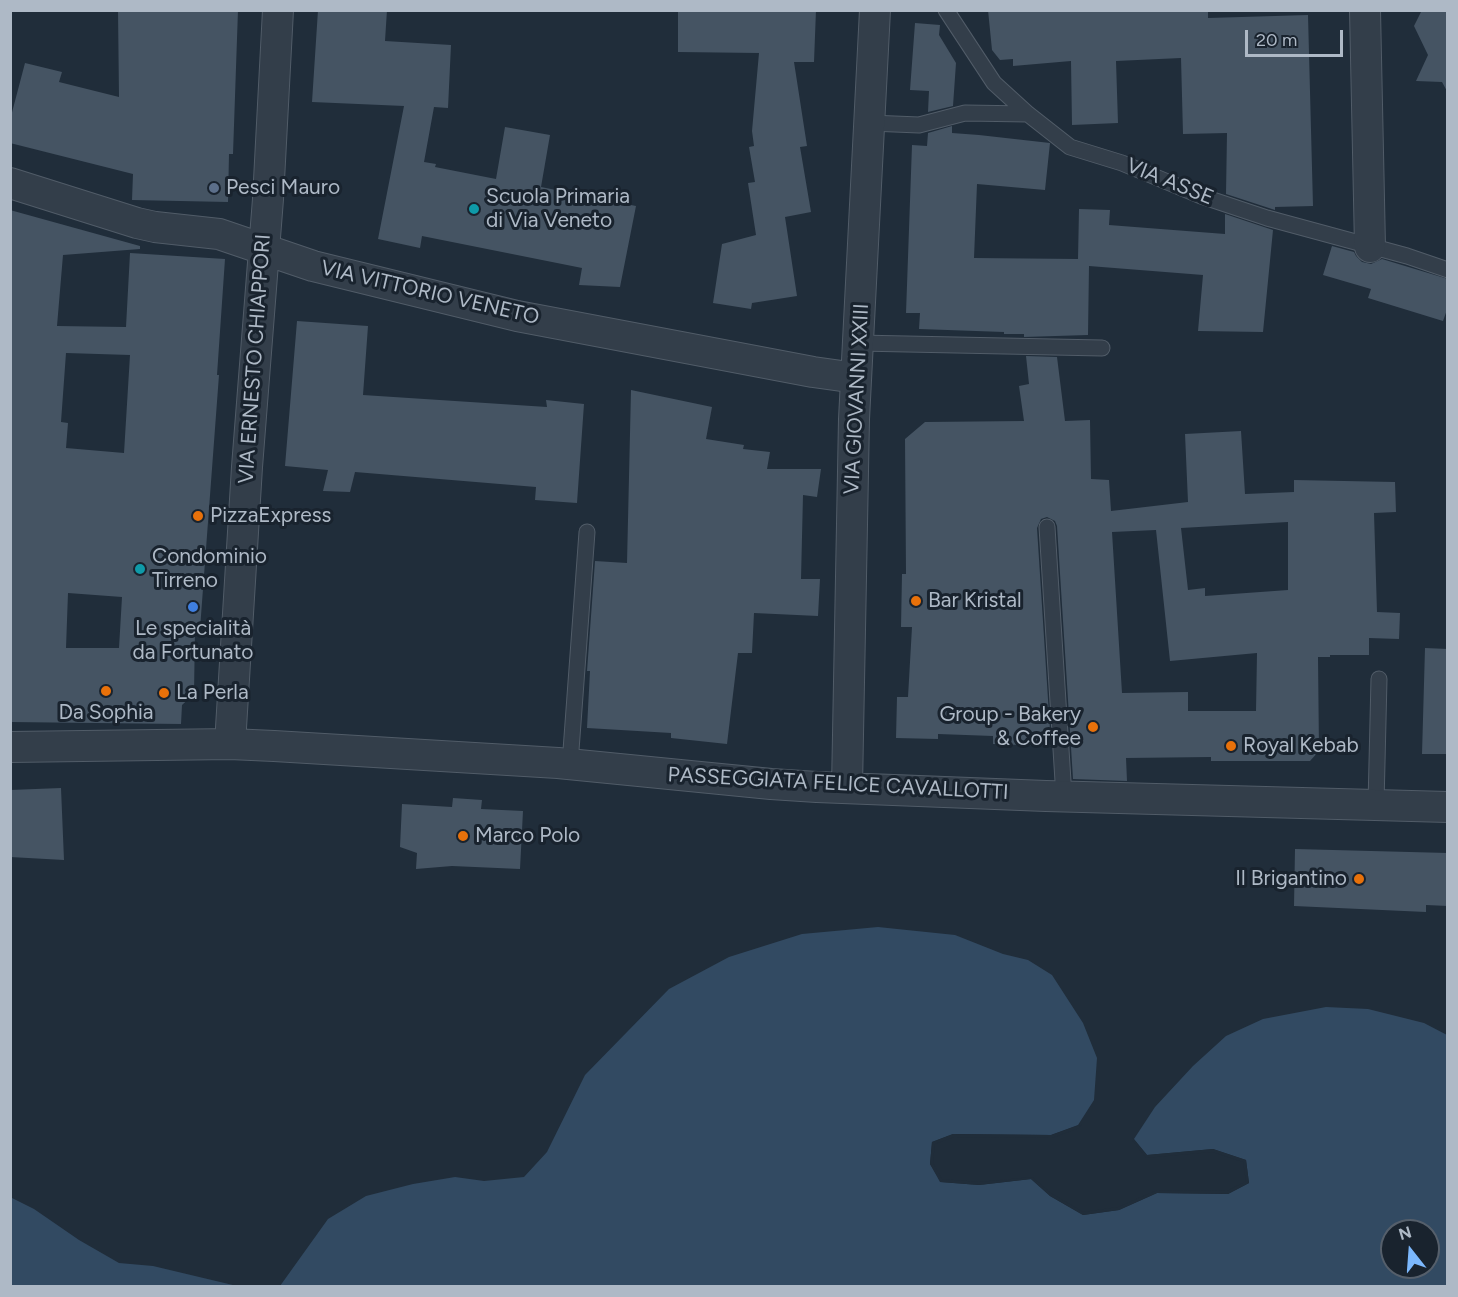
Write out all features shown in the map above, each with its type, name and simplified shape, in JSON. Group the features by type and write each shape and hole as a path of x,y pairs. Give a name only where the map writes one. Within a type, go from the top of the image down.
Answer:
{"street":[{"name":"VIA ERNESTO CHIAPPORI","path":"230,744 247,467 268,199 278,10"},
{"name":"VIA GIOVANNI XXIII","path":"847,787 856,378 874,10"},
{"path":"1365,10 1370,247"},
{"name":"VIA VITTORIO VENETO","path":"10,183 146,225 219,234 313,266 517,316 813,372 856,378"},
{"name":"PASSEGGIATA FELICE CAVALLOTTI","path":"10,747 230,744 570,764 771,784 1064,797 1448,807"}],"lane":[{"name":"VIA ASSE","path":"946,10 994,83 1028,114 1070,147 1122,163 1201,196 1267,218 1448,270"},
{"path":"870,123 919,125 965,113 1028,114"},
{"path":"858,343 1102,348"},
{"path":"1047,527 1064,797"},
{"path":"570,764 587,531"},
{"path":"1376,804 1379,679"}],"water":[{"path":"878,927 955,935 1003,954 1028,960 1052,975 1083,1023 1097,1058 1094,1100 1078,1125 1051,1135 953,1134 932,1142 930,1164 941,1182 979,1185 1031,1179 1050,1196 1083,1215 1119,1210 1157,1193 1228,1194 1249,1183 1246,1160 1213,1149 1147,1155 1134,1139 1155,1107 1193,1066 1226,1036 1263,1019 1326,1007 1368,1009 1424,1023 1447,1035 1447,1286 280,1286 328,1219 366,1196 413,1184 455,1177 484,1181 524,1177 547,1152 585,1075 669,989 729,957 802,934"},
{"path":"10,1197 34,1209 79,1240 119,1263 153,1266 237,1286 11,1286"}],"pier":[{"path":"1082,1124 1079,1128 1052,1138 954,1137 935,1144 933,1163 942,1179 979,1182 1032,1177 1051,1193 1083,1212 1118,1207 1157,1190 1227,1191 1246,1181 1243,1162 1212,1152 1146,1158 1132,1137 1147,1155 1213,1149 1246,1160 1249,1183 1228,1194 1157,1193 1119,1210 1083,1215 1050,1196 1031,1179 979,1185 940,1182 930,1164 932,1142 953,1134 1051,1135"}],"building":[{"path":"118,10 238,10 233,154 229,154 228,202 132,200 133,174 10,143 10,120 25,63 62,72 59,82 119,97"},
{"path":"318,10 387,10 385,41 451,45 448,108 434,107 424,162 436,164 435,167 496,179 505,127 550,135 541,187 636,206 620,287 579,285 582,268 422,236 420,248 378,239 404,106 312,102"},
{"path":"678,10 816,10 814,62 794,62 807,146 800,147 811,212 785,217 797,296 752,303 751,309 713,303 722,244 756,235 748,183 755,182 749,147 754,146 752,131 759,53 678,52"},
{"path":"988,10 1208,10 1208,18 1308,15 1313,206 1275,207 1275,210 1226,194 1227,133 1183,134 1181,58 1116,61 1118,123 1072,125 1071,61 1013,66 1013,59 1000,60 992,50"},
{"path":"1422,10 1448,10 1448,93 1442,82 1416,81 1428,55 1414,26"},
{"path":"915,23 940,25 939,35 956,63 953,106 928,112 929,91 910,90"},
{"path":"952,126 952,133 1050,143 1045,190 977,184 974,258 1078,259 1079,209 1110,210 1109,225 1225,234 1225,214 1273,230 1263,332 1198,331 1203,275 1089,266 1088,335 1024,337 1024,334 1004,334 1004,332 919,329 920,313 906,313 912,145 927,146 928,133"},
{"path":"10,210 140,246 140,249 63,255 57,326 126,327 130,253 225,259 217,375 219,375 200,629 195,629 194,694 182,705 181,724 10,722","holes":["66,353 130,355 124,453 66,448 68,423 61,422","68,593 122,597 119,648 66,648"]},
{"path":"1332,246 1354,252 1362,262 1371,264 1382,259 1448,279 1448,307 1443,321 1368,298 1371,289 1323,275"},
{"path":"297,321 368,326 363,395 547,407 546,400 584,404 577,503 535,500 536,487 355,472 350,492 323,491 328,470 285,466"},
{"path":"1026,356 1057,357 1065,421 1090,420 1091,479 1109,480 1111,511 1188,502 1185,434 1241,431 1245,494 1294,492 1294,480 1395,482 1396,512 1374,513 1377,612 1400,613 1399,639 1369,638 1369,655 1318,657 1319,751 1310,761 1211,761 1211,757 1126,758 1127,781 1073,779 1057,526 1055,521 1047,517 1041,519 1037,528 1051,746 993,744 993,736 938,734 938,739 896,738 897,697 908,697 912,627 901,627 902,574 906,574 905,439 925,422 1024,421 1019,386 1029,384","holes":["1288,522 1288,590 1205,596 1205,588 1188,590 1181,528","1156,530 1170,661 1257,653 1256,711 1188,711 1188,692 1122,693 1112,532"]},
{"path":"631,390 712,407 706,439 744,445 743,449 770,452 767,469 821,469 817,497 803,495 801,579 820,579 818,616 754,613 752,653 738,653 727,744 671,738 671,733 587,728 590,671 587,671 595,561 627,563"},
{"path":"1425,648 1448,649 1448,754 1422,754"},
{"path":"61,788 64,860 10,857 10,790"},
{"path":"453,798 482,800 481,809 523,811 520,869 452,866 416,869 417,853 400,847 402,804 452,807"},
{"path":"1295,849 1448,853 1448,906 1426,905 1426,912 1294,906"}],"place":[{"name":"Pesci Mauro","path":"214,188"},
{"name":"Scuola Primaria di Via Veneto","path":"474,209"},
{"name":"PizzaExpress","path":"198,516"},
{"name":"Condominio Tirreno","path":"140,569"},
{"name":"Bar Kristal","path":"916,601"},
{"name":"Le specialità da Fortunato","path":"193,607"},
{"name":"Da Sophia","path":"106,691"},
{"name":"La Perla","path":"164,693"},
{"name":"Group - Bakery & Coffee","path":"1093,727"},
{"name":"Royal Kebab","path":"1231,746"},
{"name":"Marco Polo","path":"463,836"},
{"name":"Il Brigantino","path":"1359,879"}]}
